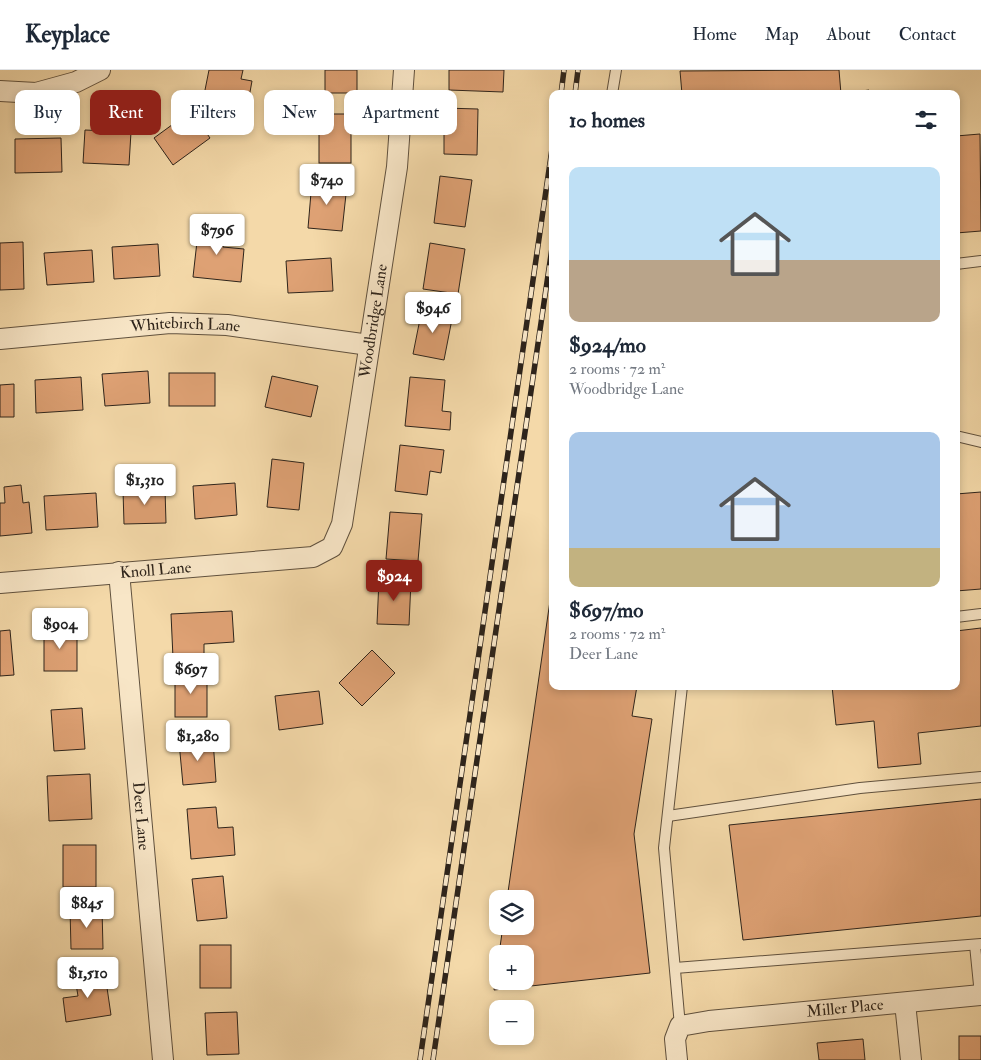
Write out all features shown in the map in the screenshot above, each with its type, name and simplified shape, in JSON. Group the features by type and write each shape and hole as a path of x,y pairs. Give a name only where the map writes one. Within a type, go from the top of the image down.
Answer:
{"street":[{"path":"0,91 36,93 76,82 100,70"},
{"name":"Woodbridge Lane","path":"313,557 332,547 342,524 397,167 404,70"},
{"name":"Whitebirch Lane","path":"0,339 170,323 227,325 369,345"},
{"name":"Knoll Lane","path":"0,583 313,557"},
{"name":"Deer Lane","path":"119,572 163,1060"},
{"name":"Miller Place","path":"680,1026 709,1021 981,995"},
{"path":"905,1003 911,1060"},
{"path":"677,1060 675,1039 680,1026"}],"lane":[{"path":"613,90 616,70"},
{"path":"960,264 981,261"},
{"path":"960,437 981,442"},
{"path":"960,617 981,614"},
{"path":"680,1026 664,848 682,690"},
{"path":"668,816 860,788 981,777"},
{"path":"675,968 978,944 981,995"}],"building":[{"path":"209,70 243,70 241,79 252,81 250,90 205,90"},
{"path":"325,70 357,70 357,90 344,90 344,93 334,93 334,90 325,90"},
{"path":"449,70 504,70 503,92 449,90"},
{"path":"839,70 841,90 682,90 680,71"},
{"path":"457,108 478,109 477,155 444,154 444,135 457,135"},
{"path":"334,114 344,114 344,135 351,135 351,163 319,163 319,135 334,135"},
{"path":"171,126 171,135 208,135 210,138 173,165 154,138 161,135 161,133"},
{"path":"85,130 90,130 90,135 131,135 129,165 83,163"},
{"path":"980,134 981,231 960,233 960,136"},
{"path":"61,138 62,172 15,173 15,139"},
{"path":"440,176 472,180 465,227 434,223"},
{"path":"312,181 347,185 342,231 308,228"},
{"path":"199,224 225,226 223,247 244,249 241,282 193,277"},
{"path":"23,242 24,289 0,290 0,243"},
{"path":"430,243 465,249 458,294 423,289"},
{"path":"158,244 160,276 114,279 112,247"},
{"path":"92,250 94,282 47,285 44,253"},
{"path":"331,258 333,291 288,293 286,261"},
{"path":"422,309 453,314 444,360 413,354"},
{"path":"148,371 150,403 105,406 102,374"},
{"path":"169,373 215,373 215,406 169,406"},
{"path":"272,376 318,386 311,417 265,407"},
{"path":"81,377 83,410 36,413 35,380"},
{"path":"410,377 445,380 442,411 451,412 450,430 405,426"},
{"path":"14,384 14,417 0,417 0,385"},
{"path":"400,445 444,450 441,473 430,471 427,495 395,491"},
{"path":"272,459 304,463 299,510 267,507"},
{"path":"235,483 237,515 195,519 193,486"},
{"path":"21,485 23,503 29,502 32,533 0,536 0,503 5,503 4,487"},
{"path":"165,489 166,523 124,524 123,490"},
{"path":"981,492 981,589 960,591 960,494"},
{"path":"96,493 98,527 46,530 44,496"},
{"path":"390,512 422,514 418,561 386,559"},
{"path":"379,580 411,581 409,625 377,624"},
{"path":"549,608 549,690 636,690 632,716 652,719 634,834 650,973 534,986 534,945 500,945 502,935 534,935 534,890 508,890"},
{"path":"232,611 234,642 204,644 204,657 173,658 171,614"},
{"path":"44,628 77,628 77,671 44,671"},
{"path":"981,628 981,726 918,733 921,764 878,768 874,721 836,725 832,690 960,690 960,631"},
{"path":"10,630 14,675 0,676 0,631"},
{"path":"372,650 395,673 362,706 339,683"},
{"path":"175,673 207,673 207,717 175,717"},
{"path":"319,691 323,724 279,730 275,696"},
{"path":"82,708 85,749 54,751 51,710"},
{"path":"213,740 216,782 183,785 179,742"},
{"path":"90,774 92,819 49,821 47,776"},
{"path":"981,799 981,916 743,940 729,825"},
{"path":"216,807 218,828 233,827 235,855 191,859 187,809"},
{"path":"63,845 96,845 96,887 63,887"},
{"path":"223,876 227,918 197,921 192,879"},
{"path":"102,908 103,949 71,949 70,909"},
{"path":"200,945 231,945 231,988 200,988"},
{"path":"105,974 111,1015 66,1022 63,998 78,996 75,978"},
{"path":"237,1012 239,1054 207,1055 205,1013"},
{"path":"959,1036 981,1036 981,1060 959,1060"},
{"path":"863,1039 865,1060 819,1060 817,1043"}],"railway":[{"path":"562,90 564,70"},
{"path":"576,90 578,70"},
{"path":"420,1060 549,170"},
{"path":"433,1060 549,268"}]}
